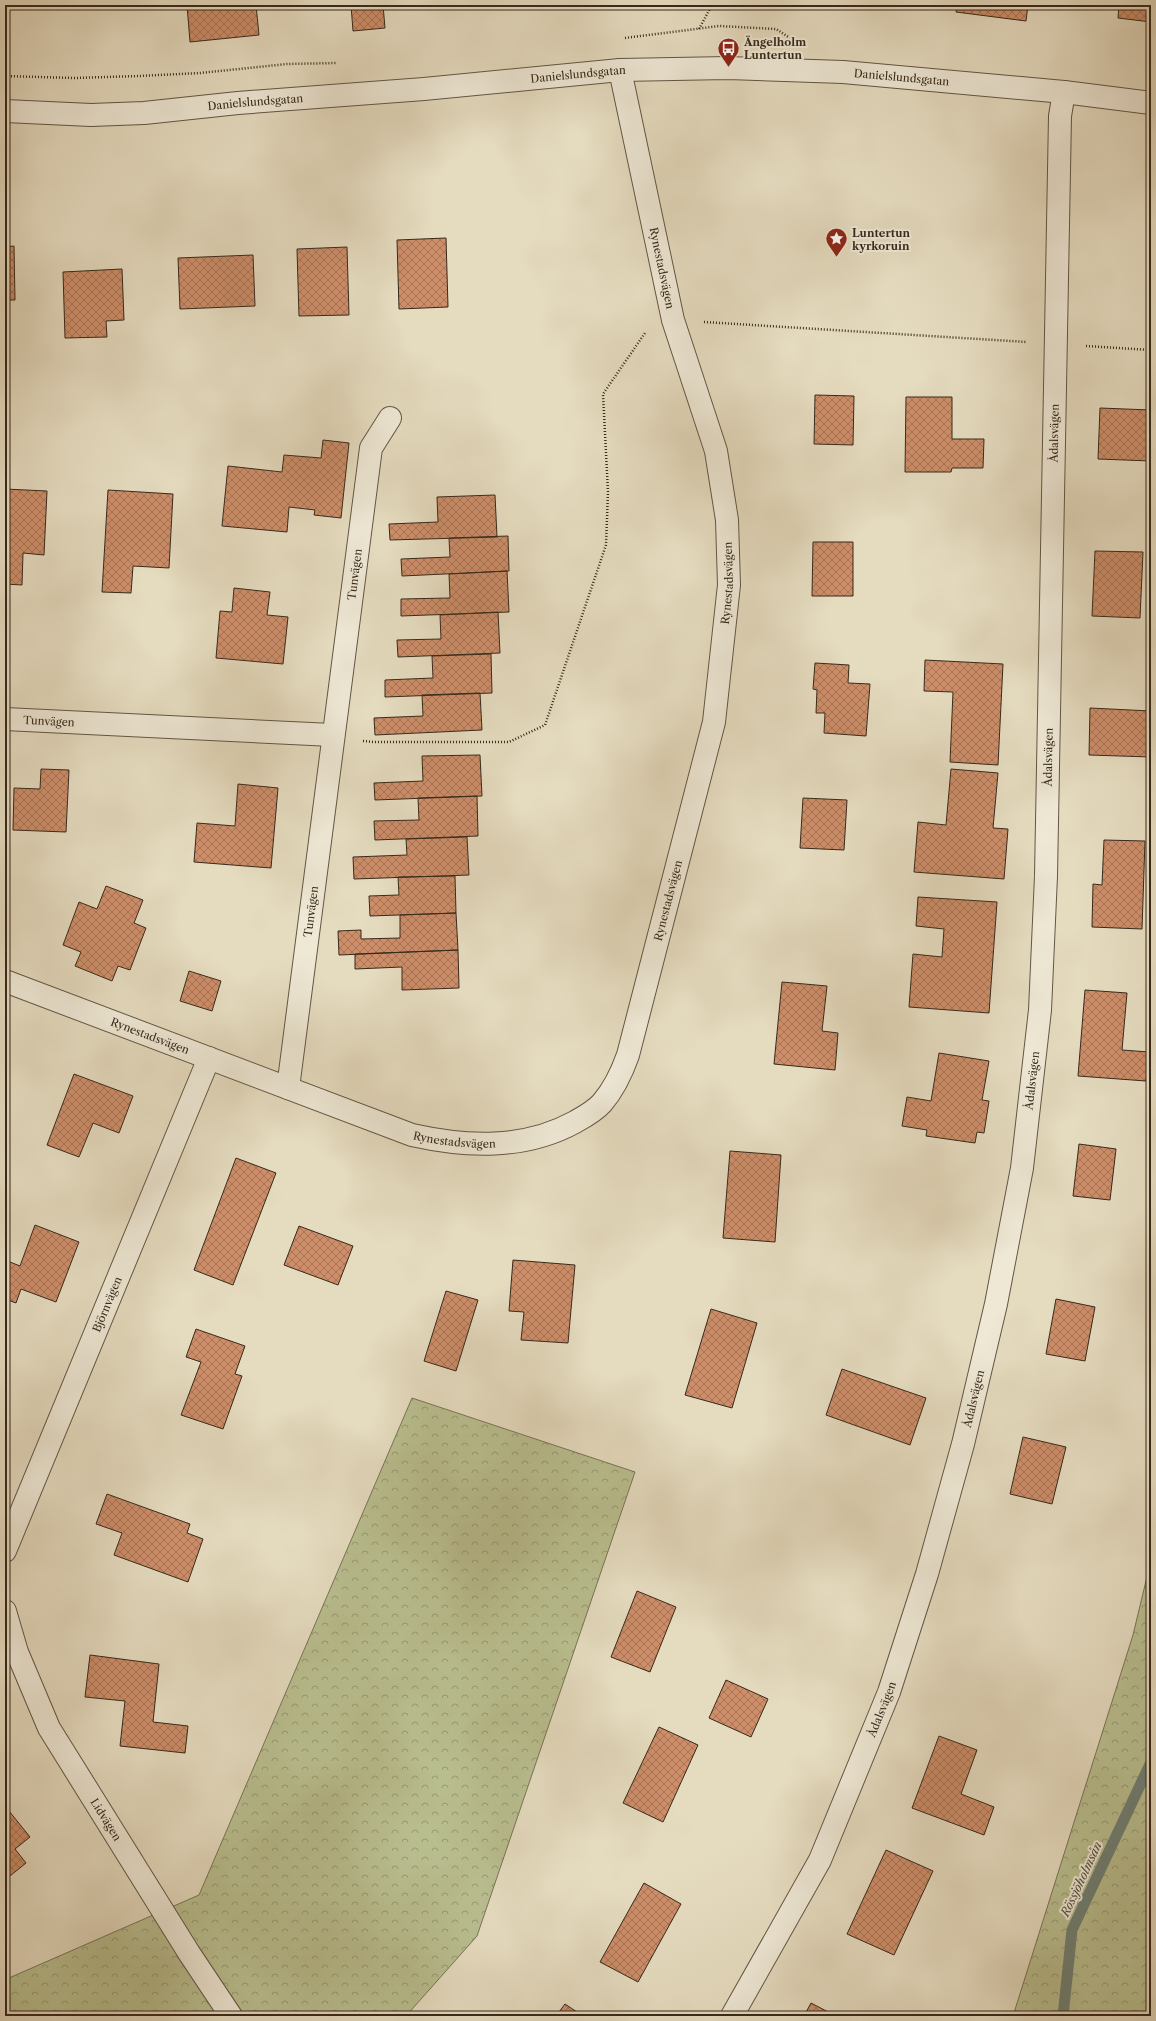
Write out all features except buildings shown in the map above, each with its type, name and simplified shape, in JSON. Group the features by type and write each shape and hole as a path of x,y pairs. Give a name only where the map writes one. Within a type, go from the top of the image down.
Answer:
{"street":[{"name":"Danielslundsgatan","path":"5,111 91,115 144,113 238,103 424,89 620,70 776,69 843,72 1064,92 1151,103"},
{"name":"Rynestadsvägen","path":"5,981 412,1135 443,1142 497,1144 541,1136 562,1129 584,1117 602,1103 613,1087 623,1069 714,722 729,585 727,520 716,451 673,320 620,70"},
{"name":"Ådalsvägen","path":"732,2016 820,1860 889,1692 927,1574 963,1444 996,1304 1019,1183 1040,1010 1046,876 1060,116 1064,92"},
{"name":"Tunvägen","path":"288,1088 332,735 371,448 390,418"},
{"name":"Tunvägen","path":"5,719 332,735"},
{"name":"Björnvägen","path":"5,1551 209,1058"},
{"name":"Lidvägen","path":"5,1611 17,1652 49,1728 185,1946 231,2016"}],"path":[{"path":"698,30 712,5"},
{"path":"332,735 374,742 509,742 545,725 606,545 608,492 603,394 655,319 1151,350"}],"green space":[{"path":"412,1398 635,1472 477,1936 406,2016 7,2016 9,1978 199,1895"},
{"path":"1151,1560 1151,2016 1013,2016 1133,1635"},
{"path":"5,1975 9,1978 7,2016 5,2016"}],"waterway":[{"name":"Rössjöholmsån","path":"1063,2016 1072,1930 1151,1762"}],"place":[{"name":"Ängelholm Luntertun","path":"728,68"},
{"name":"Luntertun kyrkoruin","path":"836,258"}]}
